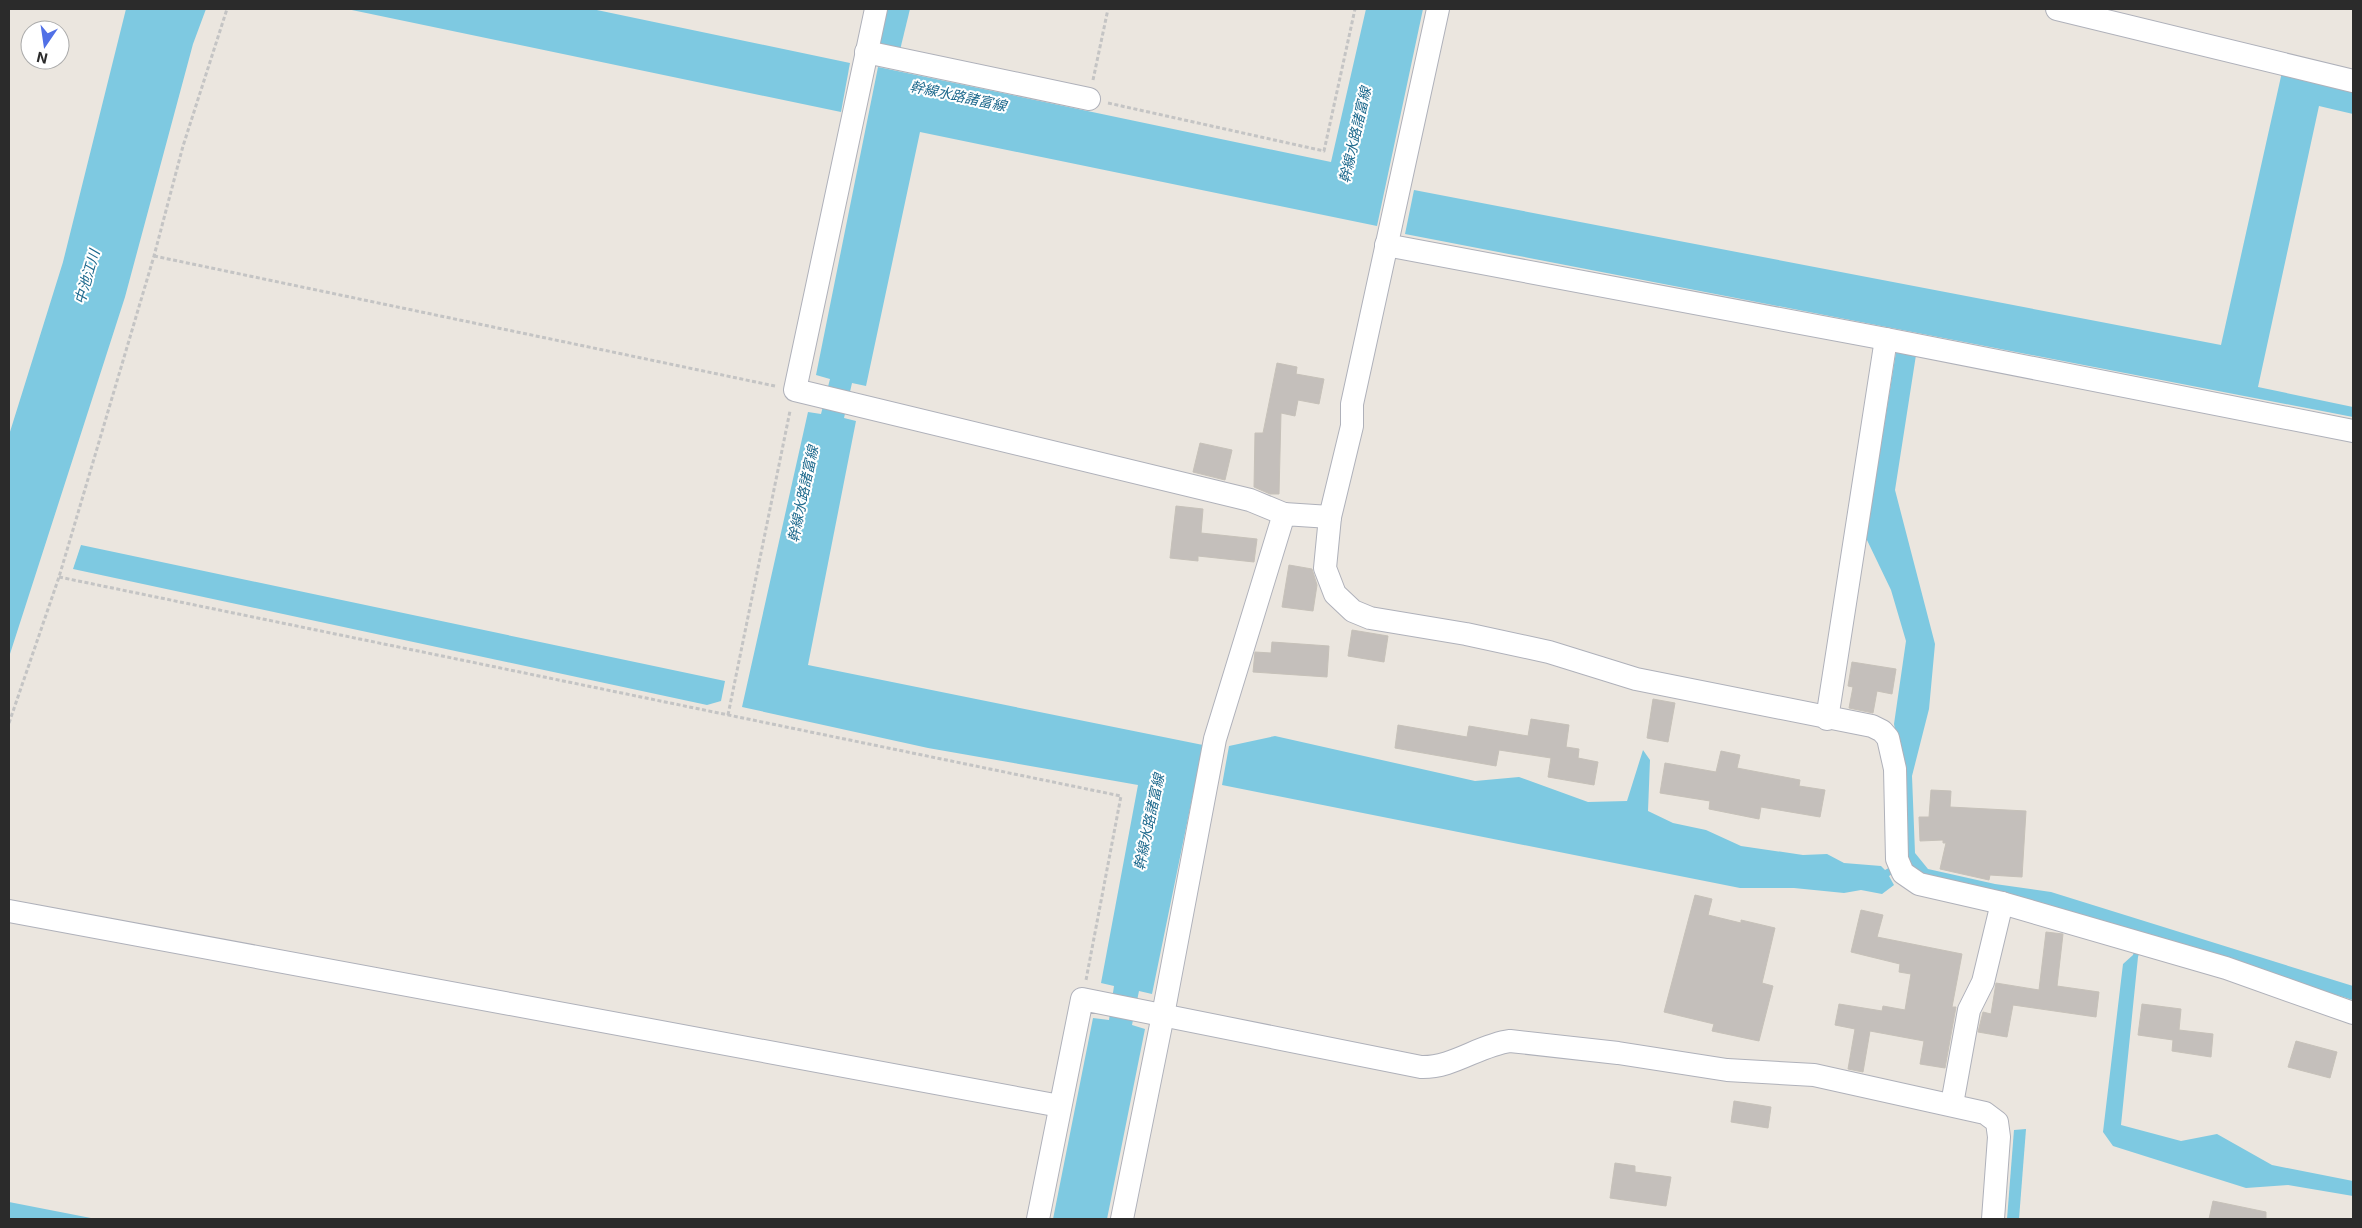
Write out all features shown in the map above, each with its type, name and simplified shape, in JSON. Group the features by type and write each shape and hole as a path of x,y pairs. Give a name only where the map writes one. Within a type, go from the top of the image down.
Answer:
{"street":[{"path":"876,9 795,390 852,402 1250,500 1284,514 1330,517"},
{"path":"1438,9 1352,404 1352,426 1330,517 1325,568 1335,594 1353,611 1370,618 1466,634 1549,652 1636,679 1827,719 1872,726 1882,731 1888,738 1895,769 1900,866 1919,884 2002,903 2226,968 2353,1012"},
{"path":"2058,9 2353,81"},
{"path":"866,52 1089,99"},
{"path":"1386,245 1886,339 2353,431"},
{"path":"1827,719 1886,339"},
{"path":"1122,1219 1163,1015 1215,738 1284,514"},
{"path":"1952,1104 1969,1010 1983,982 2002,903"},
{"path":"9,911 1060,1106"},
{"path":"1038,1219 1082,999 1421,1067 1435,1067 1447,1064 1493,1044 1510,1041 1618,1053 1727,1070 1814,1075 1952,1104 1985,1113 1997,1122 1999,1137 1993,1219"}],"path":[{"path":"9,723 58,577 154,256 183,146 227,9"},
{"path":"1108,9 1089,99 1324,151 1355,9"},
{"path":"154,256 795,390 728,715"},
{"path":"58,577 1121,796 1082,999"}],"water":[{"name":"中池江川","path":"126,9 206,9 193,44 125,297 9,657 9,435 63,262"},
{"path":"347,9 592,9 850,63 841,112"},
{"path":"887,9 910,9 900,50 879,45"},
{"name":"幹線水路諸富線","path":"1366,9 1423,9 1377,226 920,132 866,386 852,383 844,418 856,421 808,665 1203,745 1152,994 1139,991 1132,1025 1145,1029 1107,1219 1053,1219 1093,1018 1109,1020 1114,986 1101,983 1138,785 928,748 742,707 808,412 821,414 830,379 816,375 878,67 1331,162"},
{"path":"2282,72 2353,89 2353,114 2319,106 2258,387 2353,407 2353,417 1405,234 1414,190 2221,345"},
{"path":"1896,352 1916,355 1895,490 1935,644 1929,709 1912,776 1915,853 1928,869 1995,884 2051,892 2353,986 2353,1000 2145,936 2138,957 2121,1125 2181,1141 2217,1134 2272,1165 2353,1181 2353,1196 2288,1185 2246,1188 2113,1146 2103,1132 2123,964 2133,955 2139,934 1917,874 1908,865 1889,876 1894,885 1882,894 1861,890 1844,893 1794,888 1740,888 1222,785 1229,746 1275,736 1475,781 1519,777 1588,802 1627,801 1643,750 1650,760 1648,811 1673,823 1706,830 1741,846 1803,855 1827,854 1844,863 1881,866 1885,870 1905,859 1903,775 1894,724 1906,641 1891,590 1866,538"},
{"path":"81,545 725,681 721,701 707,705 73,569"},
{"path":"2026,1129 2019,1219 2007,1219 2014,1130"},
{"path":"9,1202 96,1219 9,1219"}],"building":[{"path":"1277,363 1297,367 1296,374 1324,379 1319,404 1298,400 1295,416 1281,413 1279,494 1270,494 1254,487 1255,433 1263,433"},
{"path":"1200,443 1232,450 1225,480 1193,472"},
{"path":"1176,506 1203,509 1201,533 1257,539 1254,562 1198,556 1198,561 1170,558"},
{"path":"1289,565 1312,569 1317,585 1313,611 1282,607"},
{"path":"1352,630 1388,636 1384,662 1348,656"},
{"path":"1272,642 1329,646 1327,677 1253,672 1255,652 1271,653"},
{"path":"1852,662 1896,669 1892,694 1877,691 1873,713 1849,708 1853,687 1848,686"},
{"path":"1653,699 1675,703 1668,742 1647,738"},
{"path":"1531,719 1569,725 1566,747 1579,749 1578,758 1598,762 1594,785 1548,777 1551,758 1499,750 1496,766 1395,748 1398,725 1467,737 1469,726 1528,736"},
{"path":"1721,751 1740,755 1737,768 1800,780 1799,786 1825,790 1820,817 1761,807 1759,819 1709,809 1710,801 1660,793 1665,763 1716,772"},
{"path":"1931,790 1951,791 1950,807 2026,811 2022,877 1990,875 1989,880 1940,869 1946,843 1943,843 1943,840 1920,841 1919,817 1929,817"},
{"path":"1695,895 1712,899 1708,915 1741,923 1741,920 1775,928 1762,983 1773,986 1759,1041 1712,1031 1714,1024 1664,1012"},
{"path":"1861,910 1883,915 1877,937 1962,954 1952,1007 1956,1007 1945,1068 1920,1064 1924,1041 1870,1031 1863,1072 1848,1069 1855,1029 1835,1025 1839,1004 1882,1011 1883,1006 1905,1010 1911,974 1899,972 1900,964 1851,952"},
{"path":"2046,932 2063,934 2057,986 2099,992 2096,1017 2013,1005 2007,1037 1978,1032 1983,1012 1991,1014 1996,983 2039,990"},
{"path":"2142,1004 2181,1009 2179,1030 2213,1034 2211,1057 2172,1051 2173,1040 2138,1035"},
{"path":"2296,1041 2337,1052 2330,1078 2288,1067"},
{"path":"1734,1101 1771,1107 1768,1128 1731,1122"},
{"path":"1615,1163 1635,1166 1635,1172 1671,1177 1666,1206 1610,1198"},
{"path":"2213,1201 2266,1212 2266,1219 2209,1219"}]}
